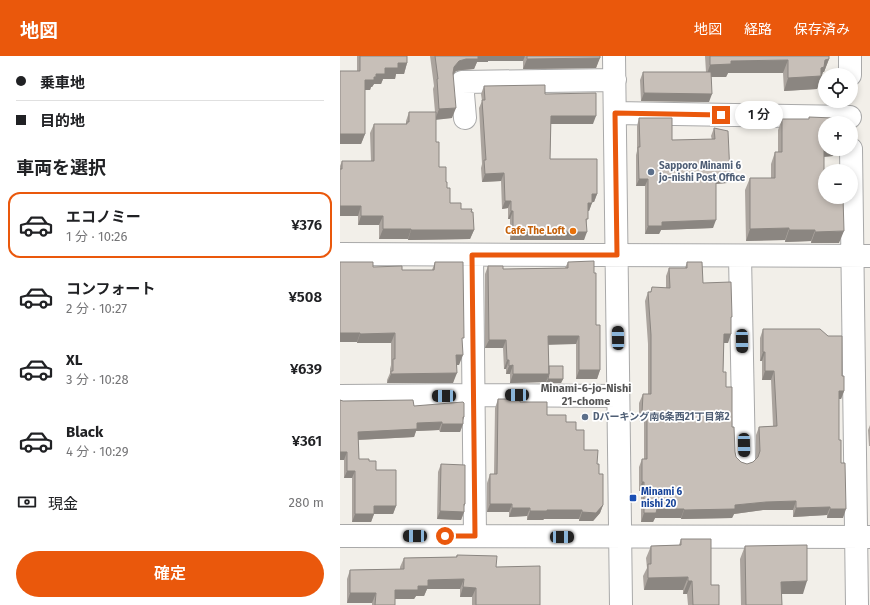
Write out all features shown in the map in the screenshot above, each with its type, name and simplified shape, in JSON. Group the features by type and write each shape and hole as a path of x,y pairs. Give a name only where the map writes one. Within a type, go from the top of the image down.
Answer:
{"street":[{"path":"614,56 621,605"},
{"path":"850,56 850,68"},
{"path":"465,118 462,82 615,80"},
{"path":"615,113 850,114"},
{"path":"852,156 861,256 863,537 857,605"},
{"path":"340,254 861,256"},
{"path":"472,255 475,536"},
{"path":"740,256 744,460"},
{"path":"340,396 618,396"},
{"path":"340,536 863,537"}],"building":[{"path":"360,56 407,56 407,63 398,63 398,68 385,68 385,74 376,74 374,80 365,80 365,134 340,134 340,71 360,71"},
{"path":"435,56 478,56 478,59 466,59 459,61 454,67 453,73 456,108 439,109 438,79"},
{"path":"527,56 600,56 600,58 527,59"},
{"path":"710,56 829,56 829,59 825,60 824,67 818,68 818,76 788,78 788,60 731,61 731,64 710,65"},
{"path":"643,72 711,72 712,94 644,93"},
{"path":"545,85 545,94 596,93 596,116 551,116 550,159 597,159 597,194 592,194 592,203 588,203 588,219 586,219 587,232 513,232 513,211 511,211 511,201 505,201 504,173 485,174 484,160 486,160 482,100 485,100 484,86"},
{"path":"409,112 436,112 436,142 439,142 439,167 446,167 447,188 450,188 450,203 461,203 461,209 472,209 471,212 473,212 474,230 383,229 383,216 361,216 361,206 340,206 340,169 342,169 342,161 374,161 374,124 407,124 407,122 409,122"},
{"path":"809,117 818,117 818,156 824,156 824,164 818,164 818,204 843,204 844,231 815,232 815,230 789,230 789,228 750,229 750,178 775,178 775,152 782,152 782,119 809,119"},
{"path":"639,118 672,118 672,140 715,139 714,128 728,131 730,175 716,176 716,220 662,222 662,226 648,226 648,179 639,179"},
{"path":"594,261 594,273 596,273 596,325 600,325 600,370 579,370 579,336 548,336 549,374 513,374 513,365 509,366 509,360 507,360 506,340 489,340 488,266 503,266 503,269 568,268 568,262"},
{"path":"340,262 373,262 373,267 402,266 402,270 434,270 435,262 463,262 464,338 462,338 463,355 456,355 457,373 391,374 391,371 393,371 393,359 395,359 395,333 340,333"},
{"path":"687,262 702,262 703,283 731,282 731,334 724,334 723,372 726,372 726,387 732,387 732,427 734,427 735,452 736,457 741,462 747,464 753,462 758,457 760,451 759,427 777,426 774,371 765,371 763,329 820,329 828,336 842,336 842,376 844,376 844,391 839,391 839,440 841,440 841,463 845,463 846,509 830,509 830,507 796,508 796,501 735,505 735,509 657,509 656,513 644,513 642,459 647,459 647,413 642,413 643,394 651,394 651,335 648,292 651,292 652,287 670,288 669,268 687,268"},
{"path":"549,366 563,366 563,379 548,379"},
{"path":"498,399 520,399 520,402 547,402 547,415 566,415 566,422 576,422 576,430 584,430 584,450 598,450 597,464 599,464 599,474 603,474 603,505 596,513 582,512 582,510 530,511 530,508 512,508 512,504 490,504 490,474 497,474"},
{"path":"340,400 413,400 414,406 463,402 463,424 442,424 442,422 417,423 417,429 358,432 359,459 376,461 376,470 396,470 396,506 374,506 374,514 355,514 355,471 347,471 347,452 340,452"},
{"path":"441,464 465,465 464,512 440,511"},
{"path":"681,539 711,539 711,585 719,585 719,605 693,605 692,581 688,581 688,577 648,578 648,564 651,564 651,546 681,545"},
{"path":"807,545 807,581 781,582 782,605 746,605 745,546"},
{"path":"457,555 497,556 496,567 540,566 540,605 476,605 476,588 463,587 464,579 428,580 428,586 418,586 418,590 395,590 395,605 375,605 376,593 350,593 350,570 404,569 404,558 457,557"}],"place":[{"name":"Sapporo Minami 6 jo-nishi Post Office","path":"651,172"},
{"name":"Cafe The Loft","path":"573,231"},
{"name":"Dパーキング南6条西21丁目第2","path":"585,417"},
{"name":"Minami 6 nishi 20","path":"633,498"}],"district":[{"name":"Minami-6-jo-Nishi 21-chome","path":"586,394"}],"route":[{"path":"445,536 475,536 472,255 617,255 615,113 721,115"}]}
